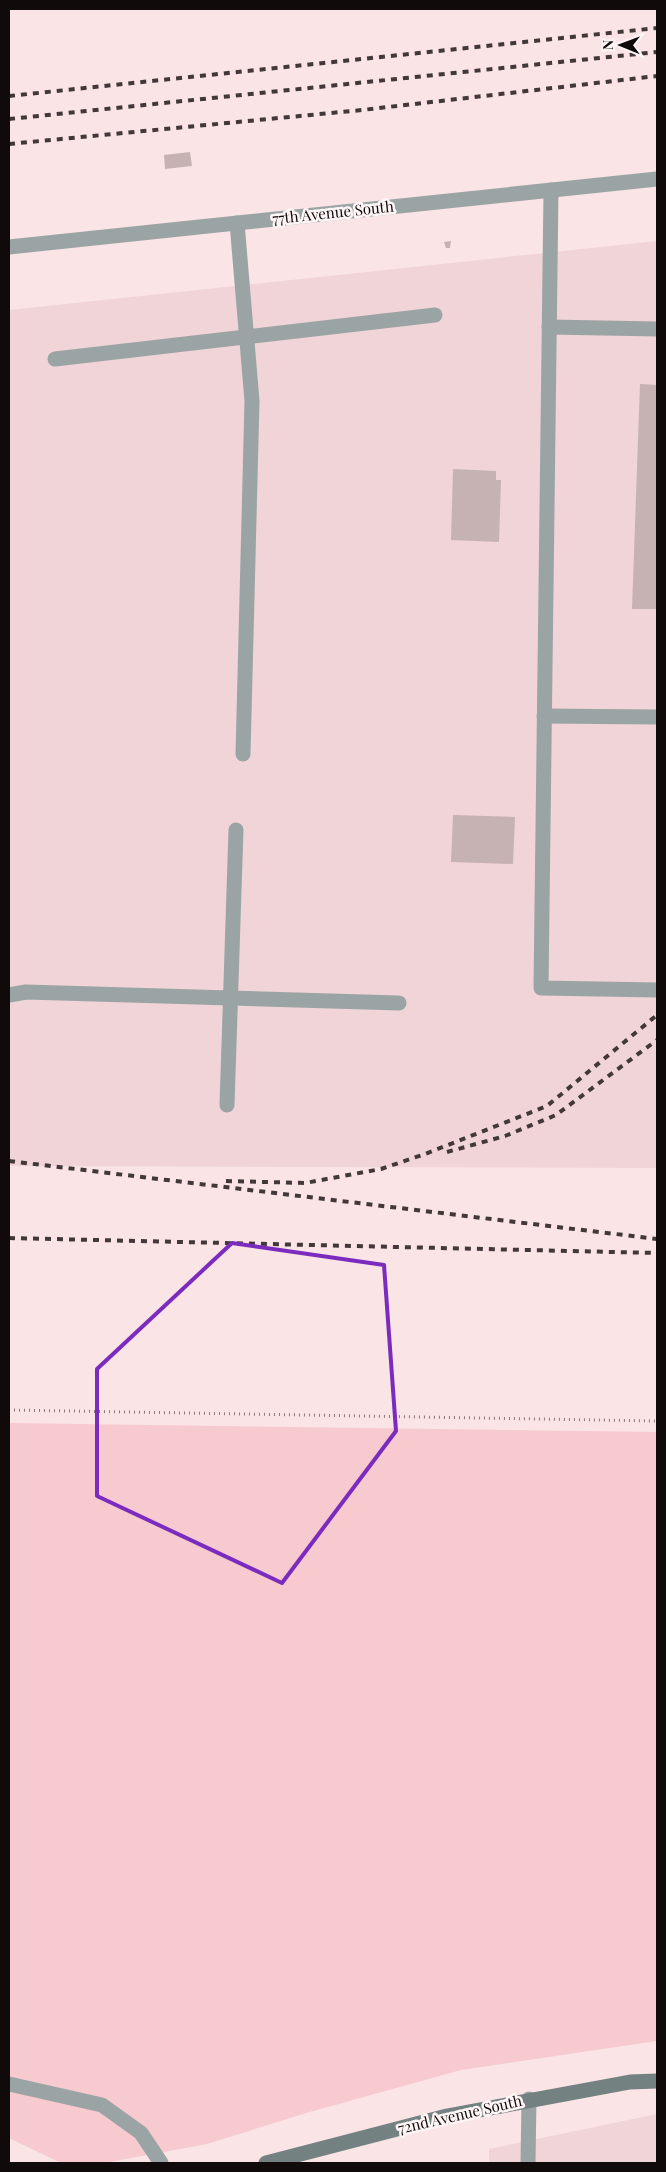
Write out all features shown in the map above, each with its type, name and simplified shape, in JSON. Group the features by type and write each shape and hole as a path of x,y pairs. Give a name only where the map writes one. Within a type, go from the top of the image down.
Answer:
{"street":[{"name":"77th Avenue South","path":"9,247 657,179"},
{"path":"551,190 541,988 657,990"},
{"path":"237,223 252,401 243,754"},
{"path":"55,359 435,315"},
{"path":"549,327 657,329"},
{"path":"544,716 657,717"},
{"path":"227,1105 236,830"},
{"path":"9,994 26,992 399,1004"},
{"name":"72nd Avenue South","path":"266,2163 439,2118 529,2099 630,2082 657,2081"},
{"path":"9,2084 102,2105 141,2133 161,2163"},
{"path":"528,2163 529,2099"}],"path":[{"path":"9,1410 657,1421"}],"highlighted area":[{"path":"232,1243 384,1265 396,1431 282,1583 97,1496 97,1369"}],"shaded area":[{"path":"657,241 657,1168 9,1166 9,310"},
{"path":"9,1423 657,1432 657,2041 461,2070 306,2113 207,2144 104,2163 61,2163 9,2138"},
{"path":"657,2114 657,2163 489,2163 489,2149"}],"building":[{"path":"190,152 192,166 165,169 164,155"},
{"path":"451,241 450,248 446,248 444,242"},
{"path":"640,384 657,385 657,609 632,609"},
{"path":"453,469 496,471 496,480 501,480 499,542 451,540"},
{"path":"453,815 515,817 513,864 451,862"}],"railway":[{"path":"9,96 657,28"},
{"path":"9,119 657,52"},
{"path":"9,144 362,110 657,76"},
{"path":"226,1181 305,1183 381,1169 425,1154 547,1106 657,1015"},
{"path":"447,1152 505,1136 556,1115 657,1040"},
{"path":"9,1161 657,1239"},
{"path":"9,1238 657,1253"}]}
